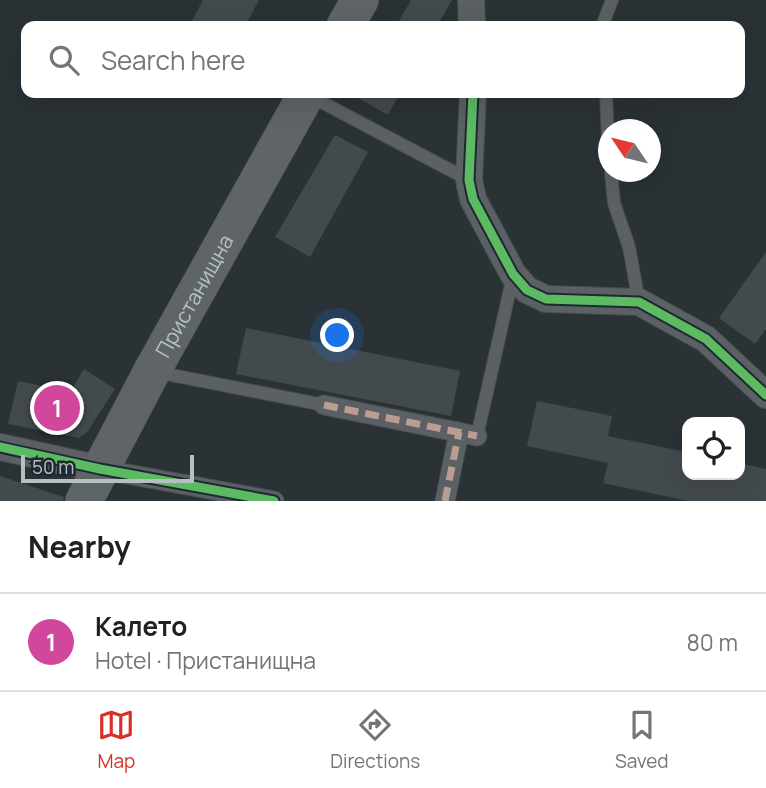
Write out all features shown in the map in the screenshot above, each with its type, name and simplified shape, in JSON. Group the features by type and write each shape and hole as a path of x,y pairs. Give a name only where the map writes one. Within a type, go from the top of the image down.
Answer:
{"main road":[{"path":"348,21 360,0"},
{"name":"Пристанищна","path":"92,485 152,371 304,98"}],"street":[{"path":"471,0 472,21"},
{"path":"473,98 469,180 473,199 513,274 527,290 546,299 639,302 706,339 766,395"},
{"path":"324,405 468,434 445,501"},
{"path":"0,447 92,485 274,501"}],"lane":[{"path":"604,21 612,0"},
{"path":"316,98 469,180"},
{"path":"606,98 607,119"},
{"path":"612,182 614,203 629,247 639,302"},
{"path":"468,434 513,274"},
{"path":"152,371 324,405"}],"building":[{"path":"203,0 259,0 248,21 192,21"},
{"path":"411,0 452,0 440,21 399,21"},
{"path":"358,98 397,98 388,115"},
{"path":"335,135 368,152 310,257 275,237"},
{"path":"766,252 766,329 755,344 719,318"},
{"path":"246,328 460,371 451,416 236,374"},
{"path":"84,369 115,389 88,431 79,438 8,424 18,381 70,392"},
{"path":"537,401 612,416 608,436 682,451 682,480 745,480 745,464 766,469 766,501 688,501 603,483 608,463 527,446"},
{"path":"0,476 64,497 63,501 0,501"}],"marked path":[{"path":"324,405 477,436"},
{"path":"445,501 459,432"}],"cycle path":[{"path":"473,98 469,180 473,199 513,274 527,290 546,299 639,302 706,339 766,395"},
{"path":"0,447 100,469 274,501"}],"place":[{"name":"Калето","path":"57,408"}]}
